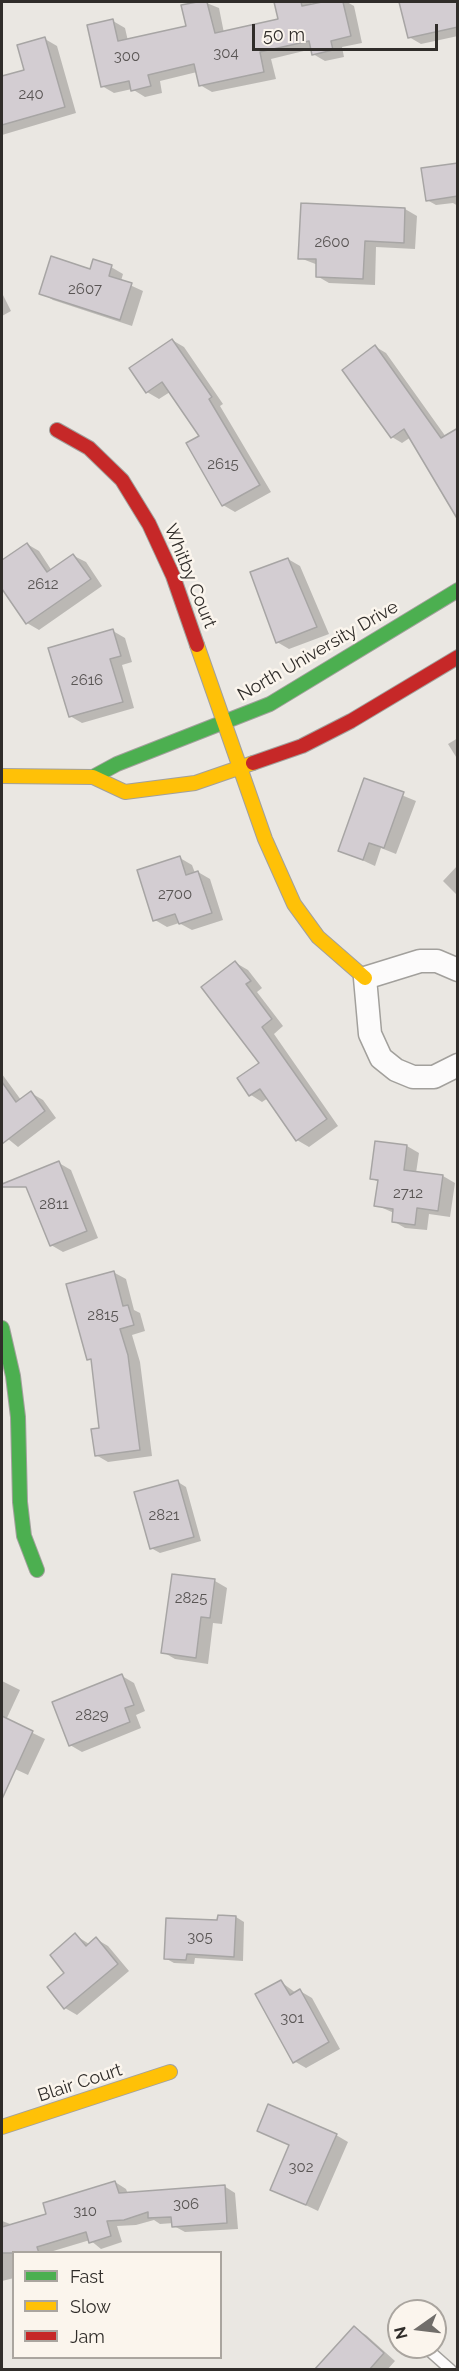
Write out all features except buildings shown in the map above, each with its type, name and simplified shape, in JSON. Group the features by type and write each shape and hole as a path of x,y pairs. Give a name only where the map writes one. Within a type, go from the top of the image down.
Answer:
{"street":[{"name":"Whitby Court","path":"57,430 89,448 122,480 149,524 174,576 266,839 294,904 318,937 365,978"},
{"name":"North University Drive","path":"93,777 117,764 270,704 458,590"},
{"name":"North University Drive","path":"2,776 93,777 125,792 195,783 242,769 302,746 351,722 458,657"},
{"path":"458,970 437,961 420,961 365,978 370,1034 381,1058 396,1070 413,1077 434,1077 458,1065"},
{"path":"2,1328 13,1376 18,1417 20,1502 24,1536 38,1570"},
{"name":"Blair Court","path":"2,2127 170,2072"}],"lane":[{"path":"439,2359 451,2370"}],"traffic: fast":[{"path":"93,777 117,764 270,704 458,590"},
{"path":"2,1328 13,1376 18,1417 20,1502 24,1536 37,1570"}],"traffic: slow":[{"path":"197,645 265,839 294,904 318,937 365,978"},
{"path":"2,776 93,777 125,792 195,783 253,763"},
{"path":"2,2127 170,2072"}],"traffic: jam":[{"path":"57,430 89,448 122,480 149,524 173,576 197,645"},
{"path":"253,763 302,746 351,721 458,657"}]}
